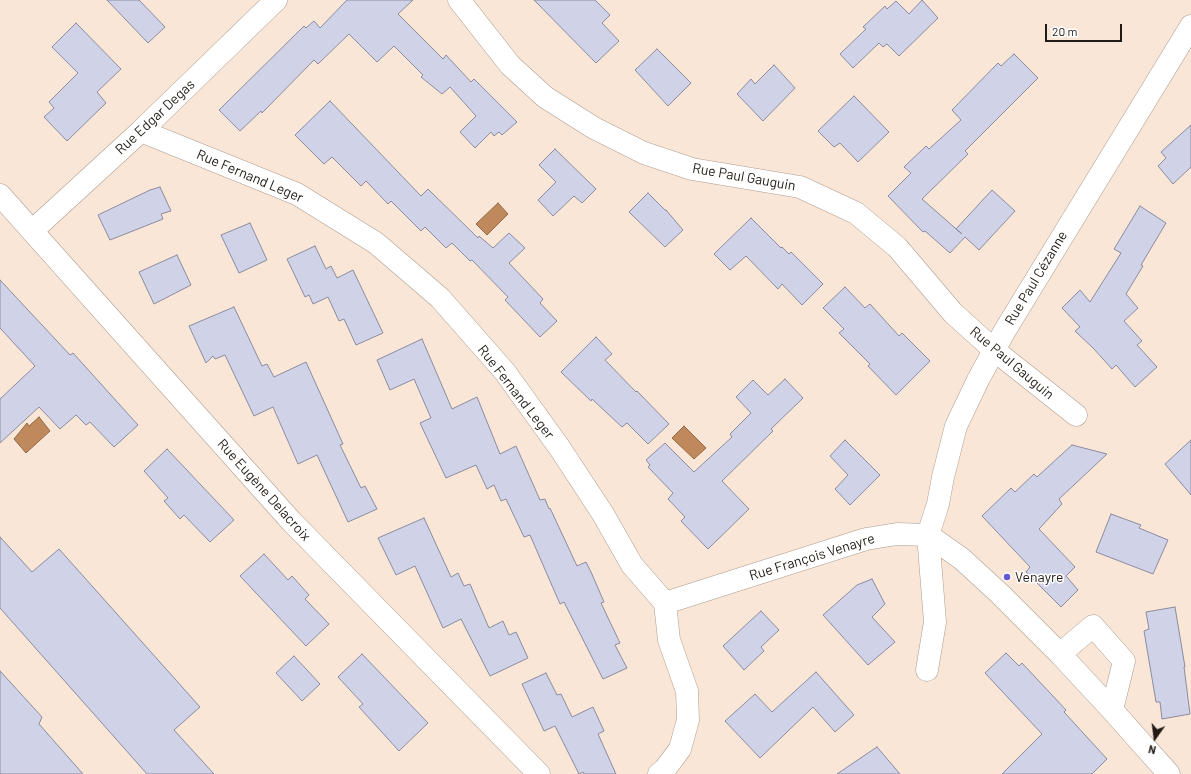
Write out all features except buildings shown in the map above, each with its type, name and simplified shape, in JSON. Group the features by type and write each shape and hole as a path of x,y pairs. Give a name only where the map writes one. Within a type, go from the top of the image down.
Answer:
{"street":[{"name":"Rue Edgar Degas","path":"32,231 141,131 276,0"},
{"name":"Rue Paul Gauguin","path":"459,0 510,65 544,97 594,128 644,153 692,169 800,187 856,213 897,247 953,313 994,350 1076,415"},
{"name":"Rue Paul Cézanne","path":"927,670 934,622 928,535 938,504 943,476 956,426 978,380 1004,332 1191,26"},
{"name":"Rue Fernand Leger","path":"141,131 297,194 376,244 440,298 505,372 559,447 602,514 632,565 665,603"},
{"name":"Rue Eugène Delacroix","path":"0,195 291,521 539,774"},
{"name":"Rue François Venayre","path":"665,603 866,539 897,534 928,535"},
{"path":"928,535 962,559 1000,594 1060,654 1169,774"},
{"path":"659,774 680,748 688,720 687,691 669,640 665,603"},
{"path":"1060,654 1093,626 1124,661 1112,710"}],"shaded area":[{"path":"498,203 508,214 487,235 476,224"},
{"path":"39,417 50,431 26,453 14,439 27,423 29,426"},
{"path":"684,426 706,448 694,459 672,438"}],"place":[{"name":"Venayre","path":"1007,577"}]}
